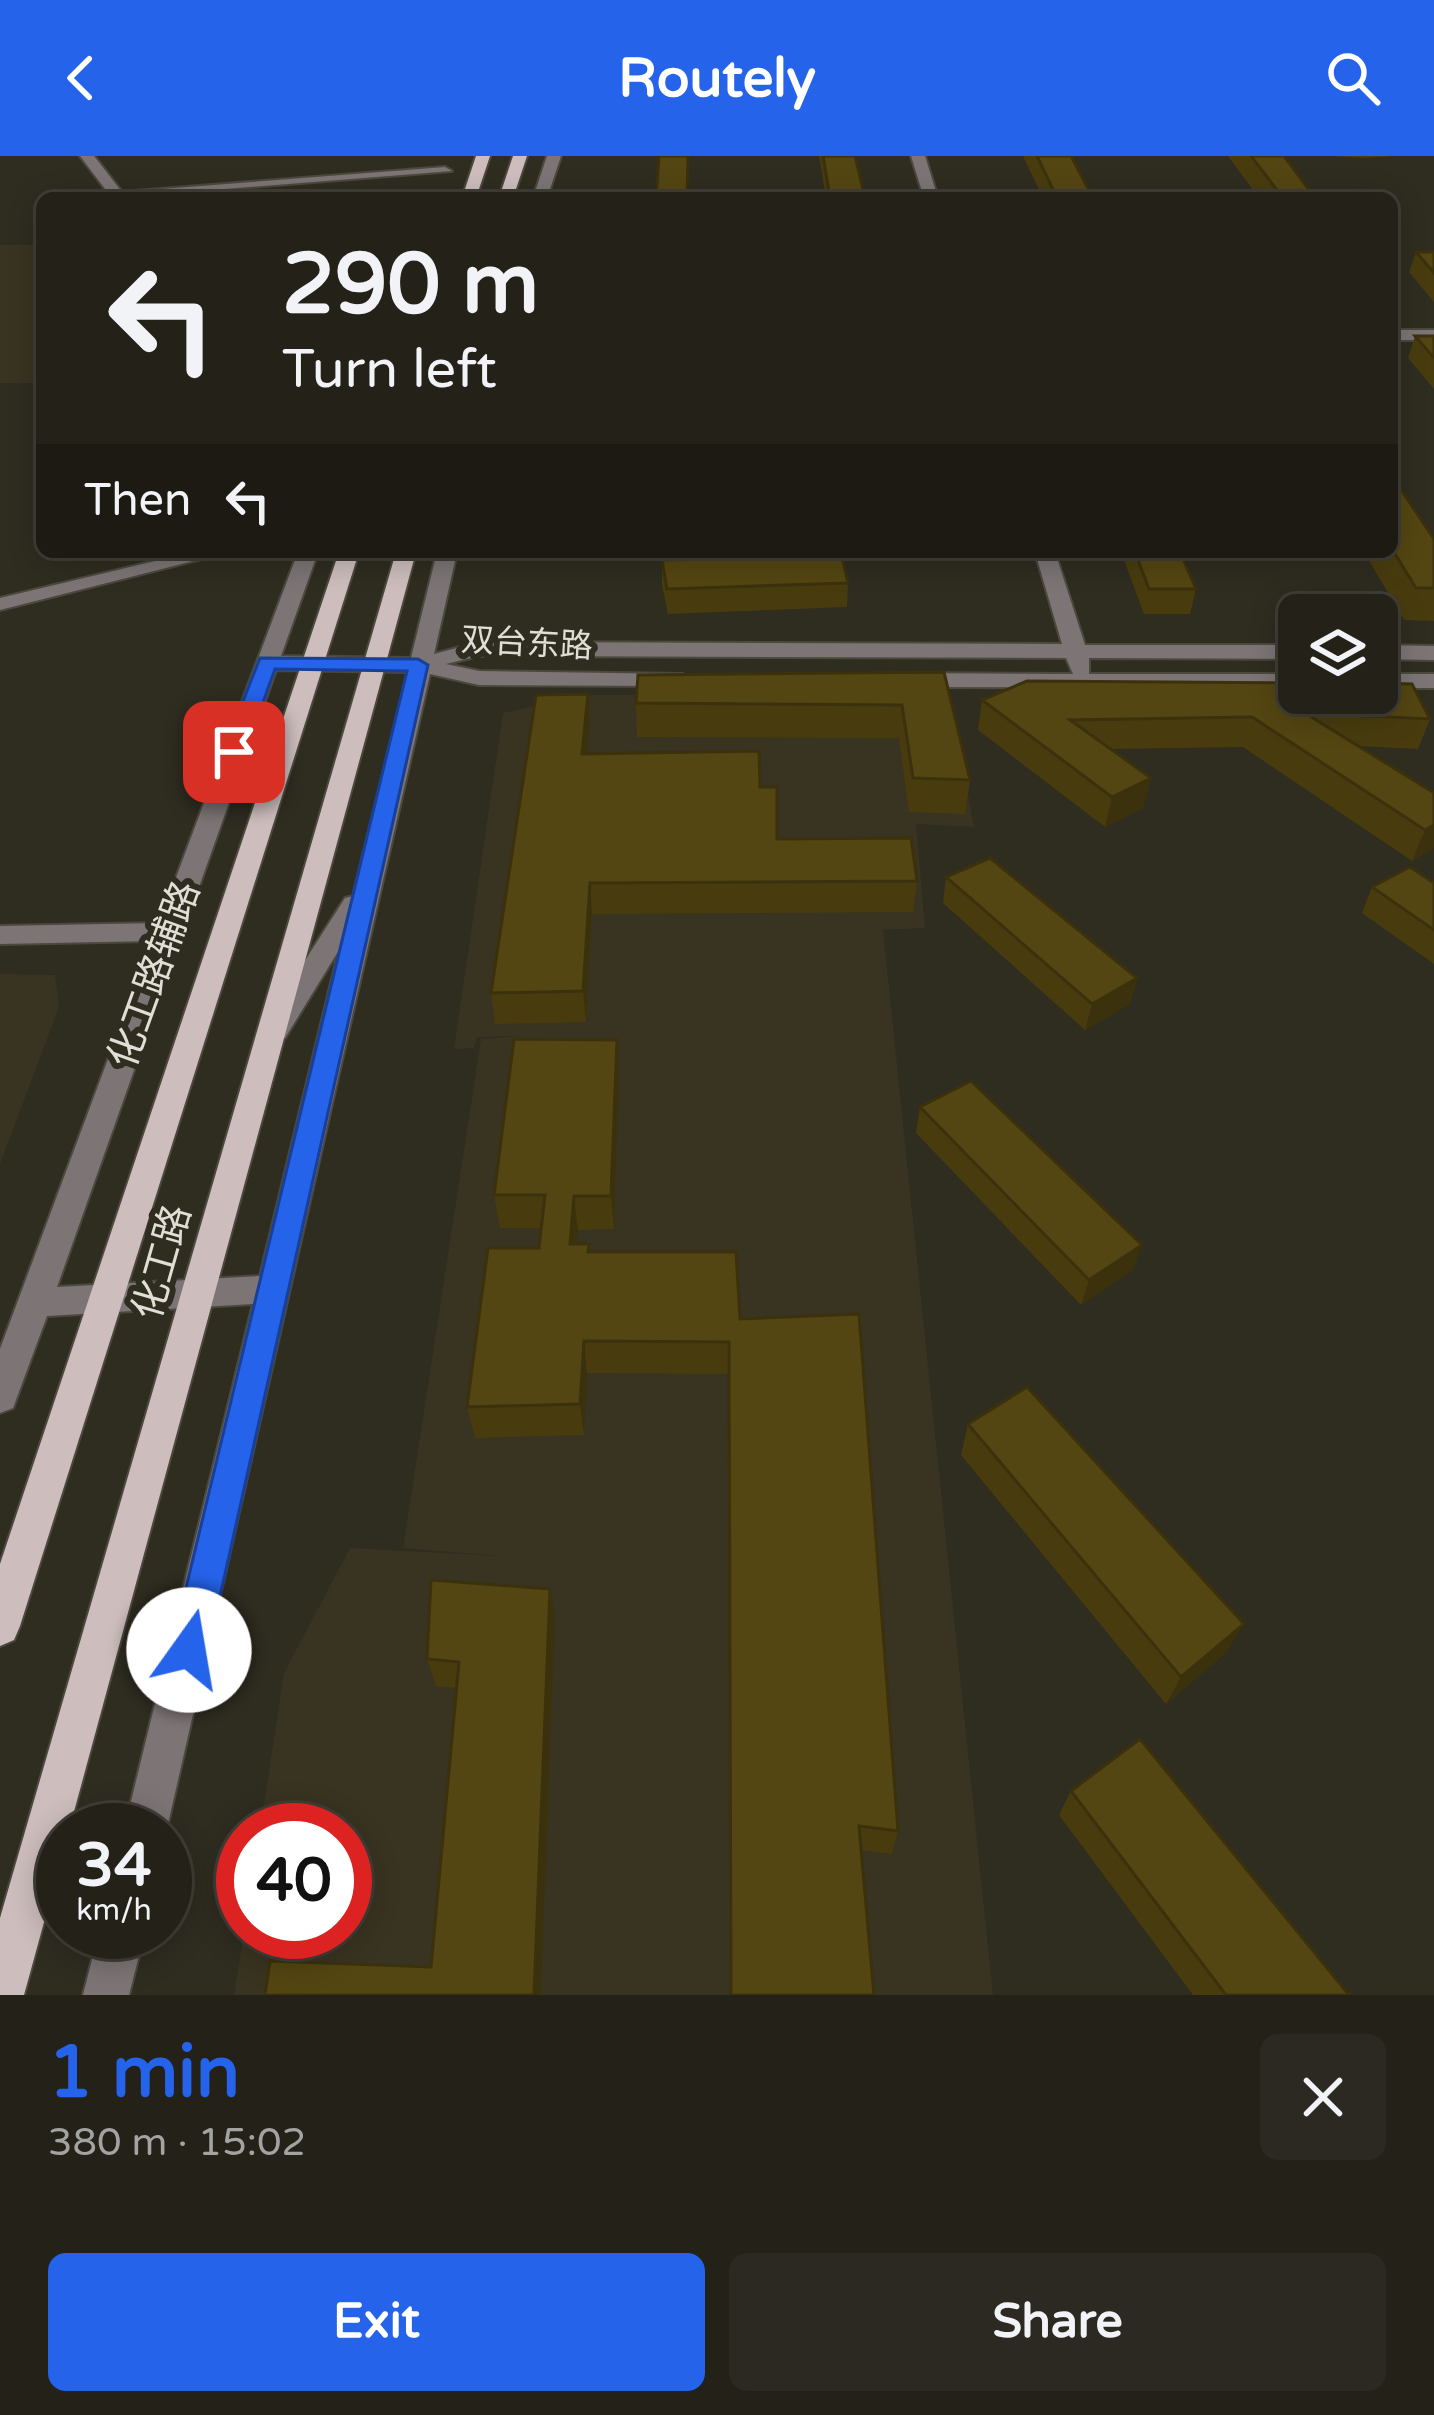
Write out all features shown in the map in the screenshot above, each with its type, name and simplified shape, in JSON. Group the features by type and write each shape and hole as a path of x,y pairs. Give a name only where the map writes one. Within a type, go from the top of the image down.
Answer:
{"main road":[{"path":"471,192 483,156"},
{"path":"508,192 520,156"},
{"name":"化工路","path":"0,1626 103,1295 258,845 348,558"},
{"name":"化工路","path":"1,1995 404,558"}],"street":[{"path":"87,156 115,192"},
{"path":"514,176 554,156"},
{"path":"542,192 554,156"},
{"path":"918,156 930,192"},
{"path":"170,192 446,171"},
{"path":"1398,335 1434,335"},
{"path":"0,604 194,558"},
{"name":"化工路辅路","path":"0,1397 306,558"},
{"path":"152,1803 445,558"},
{"path":"1047,558 1085,681"},
{"name":"双台东路","path":"418,665 479,649 1278,652"},
{"path":"1398,652 1434,652"},
{"path":"267,663 418,665"},
{"name":"双台东路","path":"418,665 479,678 689,679"},
{"path":"875,680 1278,681"},
{"path":"1398,681 1434,681"},
{"path":"265,1046 366,885"},
{"path":"0,935 167,932"},
{"path":"34,1302 276,1289"},
{"path":"106,1995 115,1959"}],"shaded area":[{"path":"0,245 36,245 36,383 0,383"},
{"path":"561,695 950,695 974,827 916,824 925,928 883,930 993,1995 234,1995 240,1959 372,1959 372,1803 264,1803 284,1673 350,1548 501,1556 403,1548 481,1039 519,1036 477,1037 474,1048 454,1049 503,713 557,701"},
{"path":"0,974 55,975 59,1007 0,1164"}],"building":[{"path":"659,156 688,156 687,192 656,192"},
{"path":"823,156 855,156 864,192 829,192"},
{"path":"1037,156 1071,156 1090,192 1054,192"},
{"path":"1251,156 1284,156 1311,192 1278,192"},
{"path":"1416,252 1434,252 1434,273"},
{"path":"1415,336 1434,336 1434,358"},
{"path":"1398,485 1434,539 1434,588 1416,588 1398,558"},
{"path":"842,558 848,583 667,589 662,560"},
{"path":"1137,558 1183,558 1196,589 1149,589"},
{"path":"944,672 970,780 913,778 902,705 636,703 638,675"},
{"path":"1027,681 1278,683 1278,714 1307,714 1434,793 1434,825 1425,830 1252,717 1070,720 1151,778 1112,797 982,700"},
{"path":"1398,684 1412,684 1430,719 1326,714 1398,714"},
{"path":"588,694 582,754 759,751 760,787 777,787 777,839 911,838 917,881 590,883 583,991 491,993 536,695"},
{"path":"990,858 1137,978 1092,1004 946,877"},
{"path":"1410,867 1434,883 1434,930 1372,887"},
{"path":"514,1039 617,1040 611,1196 574,1196 570,1244 589,1244 588,1252 736,1252 740,1319 859,1314 898,1831 859,1826 874,1995 731,1995 729,1342 584,1341 580,1404 467,1407 488,1248 539,1248 545,1195 494,1195"},
{"path":"971,1081 1142,1245 1089,1280 920,1107"},
{"path":"1027,1387 1244,1624 1181,1677 968,1424"},
{"path":"431,1580 550,1589 534,1995 265,1995 270,1961 431,1967 459,1662 427,1659"},
{"path":"1140,1739 1349,1995 1226,1995 1071,1791"}],"route":[{"path":"189,1650 418,665 267,663 234,752"}]}
